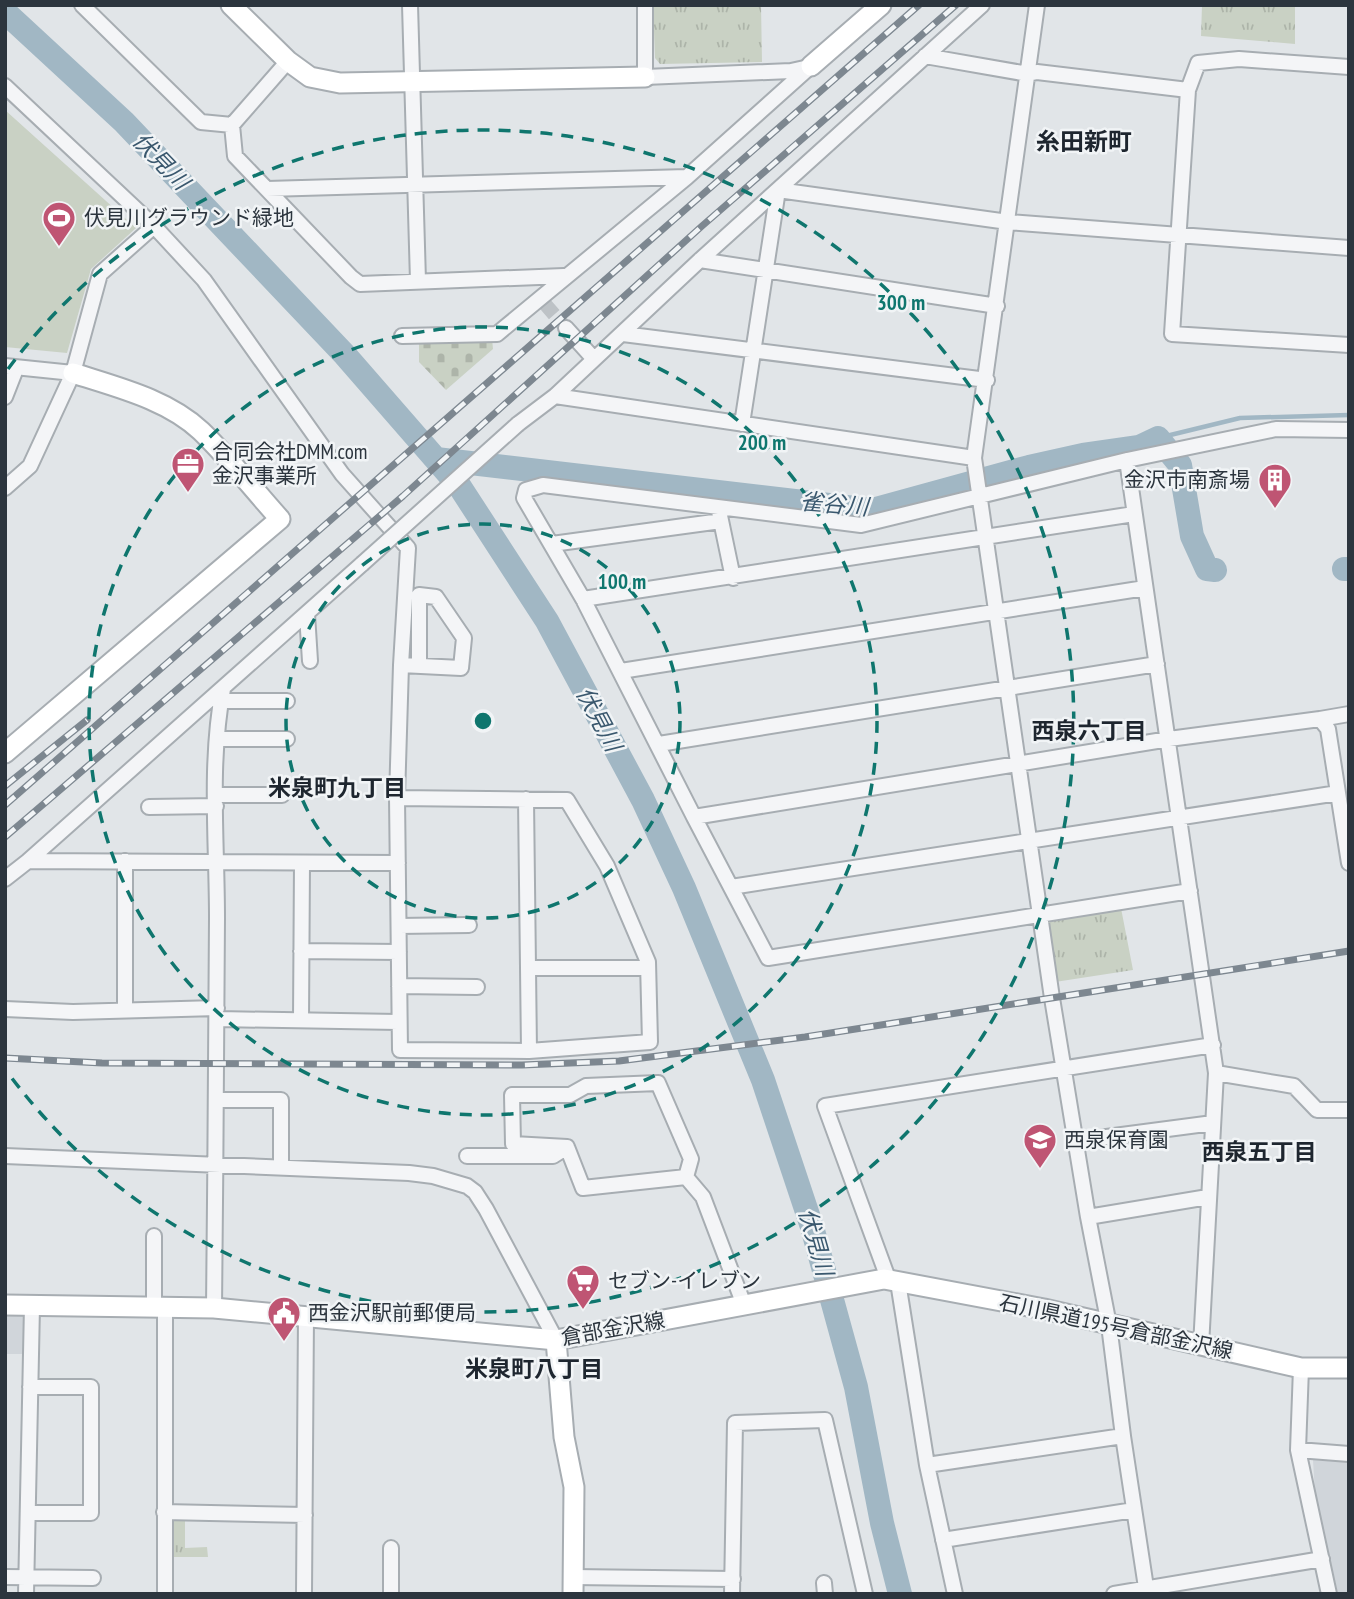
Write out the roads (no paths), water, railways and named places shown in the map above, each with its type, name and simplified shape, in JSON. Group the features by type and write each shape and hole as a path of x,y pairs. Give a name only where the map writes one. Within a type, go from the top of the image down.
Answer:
{"street":[{"path":"82,5 201,122 232,125"},
{"path":"231,5 288,61 310,76 340,83 411,84 645,77 791,71 811,66"},
{"path":"410,5 418,281"},
{"path":"645,5 645,77"},
{"path":"402,336 497,334 542,301 564,276 687,177 881,5"},
{"path":"5,879 222,695 362,564 518,424 555,396 700,260 982,5"},
{"path":"1037,5 975,464 1063,1067 1109,1325 1146,1591"},
{"path":"925,56 1028,74 1037,72 1188,90"},
{"path":"1349,67 1238,59 1198,63 1188,90 1172,334 1349,345"},
{"path":"288,61 232,125 235,156 360,284 564,276"},
{"path":"5,86 154,226 204,280 342,474 408,548 397,798 400,1050 529,1051 650,1042 648,968 607,866 567,800 397,798"},
{"path":"267,189 687,177"},
{"path":"778,190 1008,222 1349,248"},
{"path":"742,424 778,190"},
{"path":"5,488 30,466 73,373 100,274 154,226"},
{"path":"700,260 997,306"},
{"path":"566,328 593,358"},
{"path":"623,334 987,380"},
{"path":"5,397 11,367 73,373 128,390 174,412 191,424 281,519 5,753"},
{"path":"555,396 742,424 975,464"},
{"path":"1190,891 768,958 583,599 524,498 526,490 544,485 720,514 861,525 979,493 1276,429 1349,430"},
{"path":"1127,460 1170,739 1216,1073 1201,1346"},
{"path":"552,544 720,514"},
{"path":"720,514 733,578"},
{"path":"583,599 733,578 1134,514"},
{"path":"621,671 1145,588"},
{"path":"401,665 419,666 461,668 464,638 436,597 419,595 419,666"},
{"path":"307,614 310,661"},
{"path":"659,744 1157,664"},
{"path":"222,695 287,701"},
{"path":"214,1308 218,1014 216,801 217,739 222,695"},
{"path":"694,817 1170,739 1349,714"},
{"path":"1320,719 1328,729 1349,863"},
{"path":"217,739 287,739"},
{"path":"731,887 1338,793"},
{"path":"149,807 282,795"},
{"path":"526,799 529,1051"},
{"path":"28,861 398,863"},
{"path":"125,861 125,1010"},
{"path":"301,1020 302,863"},
{"path":"399,926 469,925"},
{"path":"301,951 399,952"},
{"path":"528,968 648,968"},
{"path":"398,986 477,987"},
{"path":"5,1009 125,1010 301,1020 398,1022"},
{"path":"955,1594 890,1281 825,1106 1213,1045"},
{"path":"1216,1073 1294,1086 1317,1110 1349,1110"},
{"path":"567,1147 513,1144 512,1095 570,1095 586,1086 658,1083 691,1159 686,1177"},
{"path":"216,1100 281,1100 281,1168"},
{"path":"1076,1142 1213,1123"},
{"path":"467,1156 553,1156 567,1147"},
{"path":"567,1147 583,1188 686,1177"},
{"path":"5,1156 409,1173 433,1176 467,1186 475,1192 503,1235 556,1340 564,1437 574,1487 573,1585 733,1587 735,1423 825,1420 865,1594"},
{"path":"686,1177 703,1197 744,1305"},
{"path":"1088,1217 1208,1197"},
{"path":"154,1236 160,1307 165,1594"},
{"name":"倉部金沢線","path":"5,1306 214,1308 556,1340 890,1281"},
{"name":"石川県道195号倉部金沢線","path":"890,1281 1044,1309 1301,1368 1349,1368"},
{"path":"26,1594 32,1306"},
{"path":"304,1594 306,1315"},
{"path":"1301,1368 1298,1450 1329,1594"},
{"path":"28,1513 91,1513 91,1387 30,1387"},
{"path":"927,1465 1123,1436"},
{"path":"1298,1450 1349,1454"},
{"path":"943,1539 1134,1510"},
{"path":"164,1512 305,1515"},
{"path":"391,1548 391,1594"},
{"path":"1114,1594 1146,1591 1322,1559"},
{"path":"5,1577 93,1578"}],"waterway":[{"name":"伏見川","path":"5,12 124,122 345,355 460,487 547,621 643,800 684,888 763,1080 812,1227 856,1387 882,1523 900,1594"},
{"path":"1158,438 1240,418 1349,415"},
{"name":"雀谷川","path":"436,459 872,510 1029,467 1083,455 1139,447 1158,438 1180,465 1192,536 1207,569 1215,570"},
{"name":"雀谷川","path":"1344,569 1349,569"}],"tunnel":[{"path":"545,304 566,328"}],"railway":[{"path":"5,805 919,5"},
{"path":"5,837 403,496 702,226 956,5"},
{"path":"5,786 87,720"},
{"path":"5,1058 102,1063 522,1065 619,1061 805,1037 1349,951"}],"place":[{"name":"伏見川グラウンド緑地","path":"59,248"},
{"name":"合同会社DMM.com 金沢事業所","path":"188,494"},
{"name":"金沢市南斎場","path":"1275,510"},
{"name":"西泉保育園","path":"1040,1170"},
{"name":"セブン-イレブン","path":"583,1311"},
{"name":"西金沢駅前郵便局","path":"284,1343"}],"district":[{"name":"糸田新町","path":"1084,142"},
{"name":"西泉六丁目","path":"1089,731"},
{"name":"米泉町九丁目","path":"337,788"},
{"name":"西泉五丁目","path":"1259,1152"},
{"name":"米泉町八丁目","path":"534,1369"}]}
